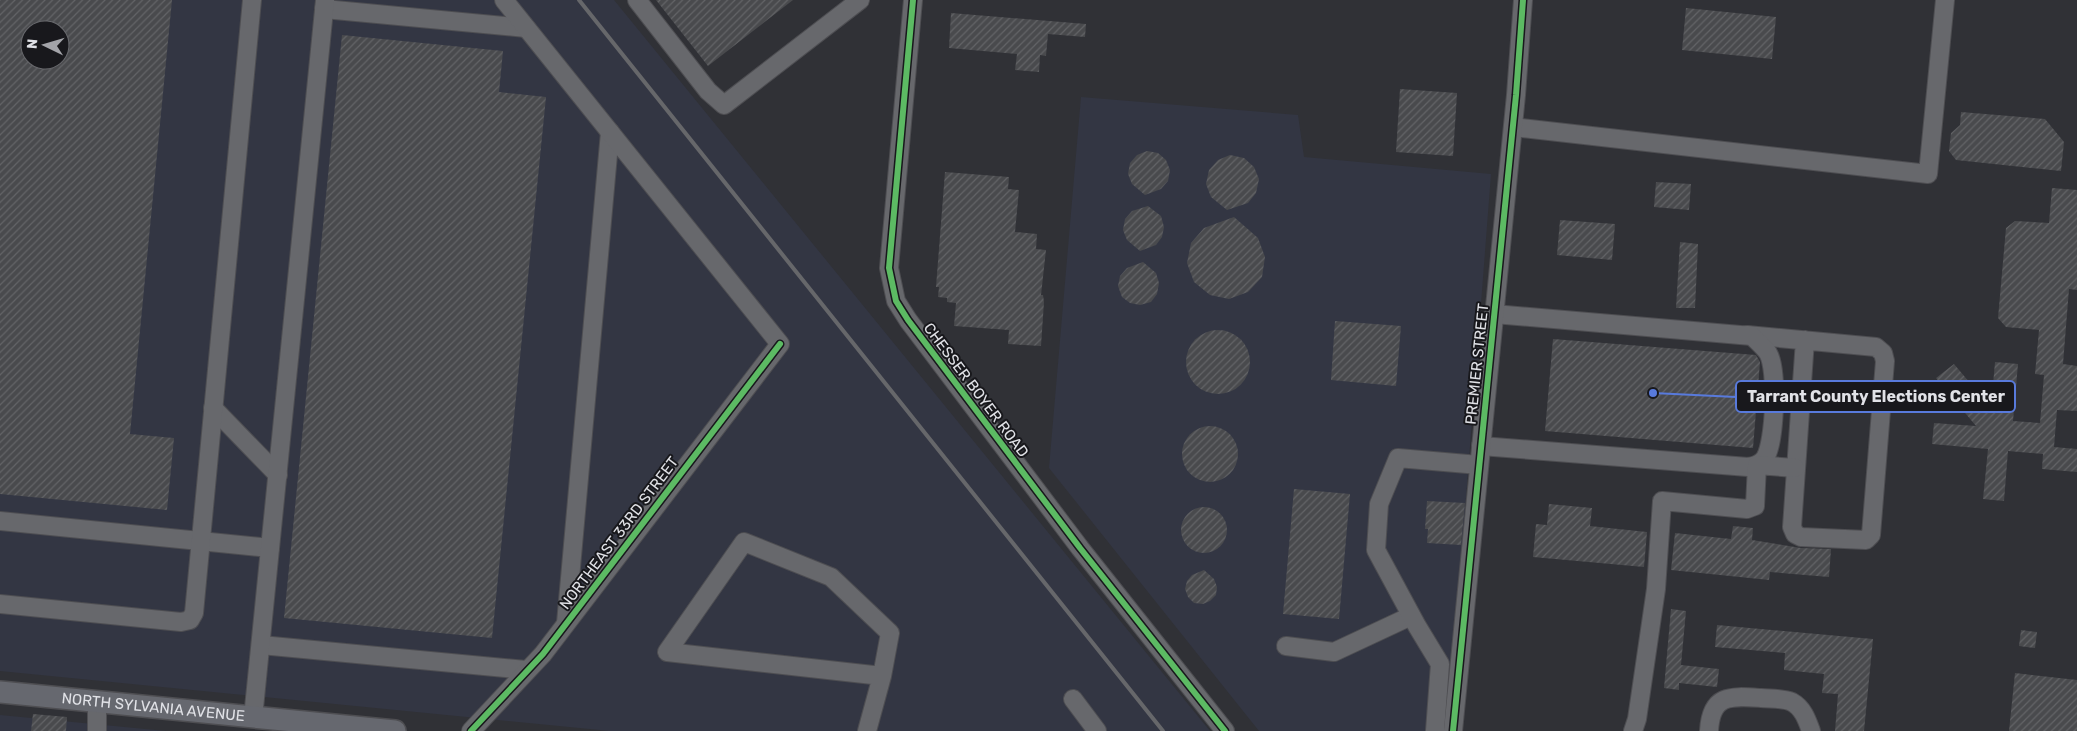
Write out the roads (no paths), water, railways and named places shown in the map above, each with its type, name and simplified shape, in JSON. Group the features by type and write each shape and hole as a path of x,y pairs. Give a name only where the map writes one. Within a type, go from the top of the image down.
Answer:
{"main road":[{"name":"NORTH SYLVANIA AVENUE","path":"0,692 253,718 276,726 395,731"}],"street":[{"path":"0,604 181,622 190,620 194,613 252,0"},
{"path":"504,0 610,132 566,623"},
{"path":"637,0 708,91 724,105 860,0"},
{"name":"CHESSER BOYER ROAD","path":"913,0 889,268 896,301 908,320 1080,548 1225,731"},
{"name":"PREMIER STREET","path":"1453,731 1513,127 1523,0"},
{"path":"1513,127 1928,174 1945,0"},
{"path":"253,718 325,5 526,28"},
{"name":"NORTHEAST 33RD STREET","path":"471,731 566,623 780,344 610,132"},
{"path":"1494,314 1805,340 1876,347 1883,353 1885,361 1871,535 1866,540 1801,537 1795,534 1791,517 1805,340"},
{"path":"1633,731 1637,719 1656,589 1662,501 1747,509 1755,506 1757,497 1757,465 1766,457 1772,423 1774,376 1769,354 1752,336 1746,335"},
{"path":"213,408 278,475"},
{"path":"1481,446 1748,467 1757,465 1795,468"},
{"path":"1435,731 1440,664 1411,616 1376,550 1380,504 1398,458 1480,465"},
{"path":"0,521 270,548"},
{"path":"867,731 882,676 890,633 831,577 744,542 667,652 882,676"},
{"path":"1286,646 1334,652 1411,616"},
{"path":"261,645 526,670"},
{"path":"1709,731 1713,708 1721,700 1734,696 1781,699 1793,702 1806,715 1811,731"},
{"path":"1073,698 1091,727"},
{"path":"97,702 97,731"}],"railway":[{"path":"579,0 1163,731"}],"place":[{"name":"Tarrant County Elections Center","path":"1653,393"}]}
